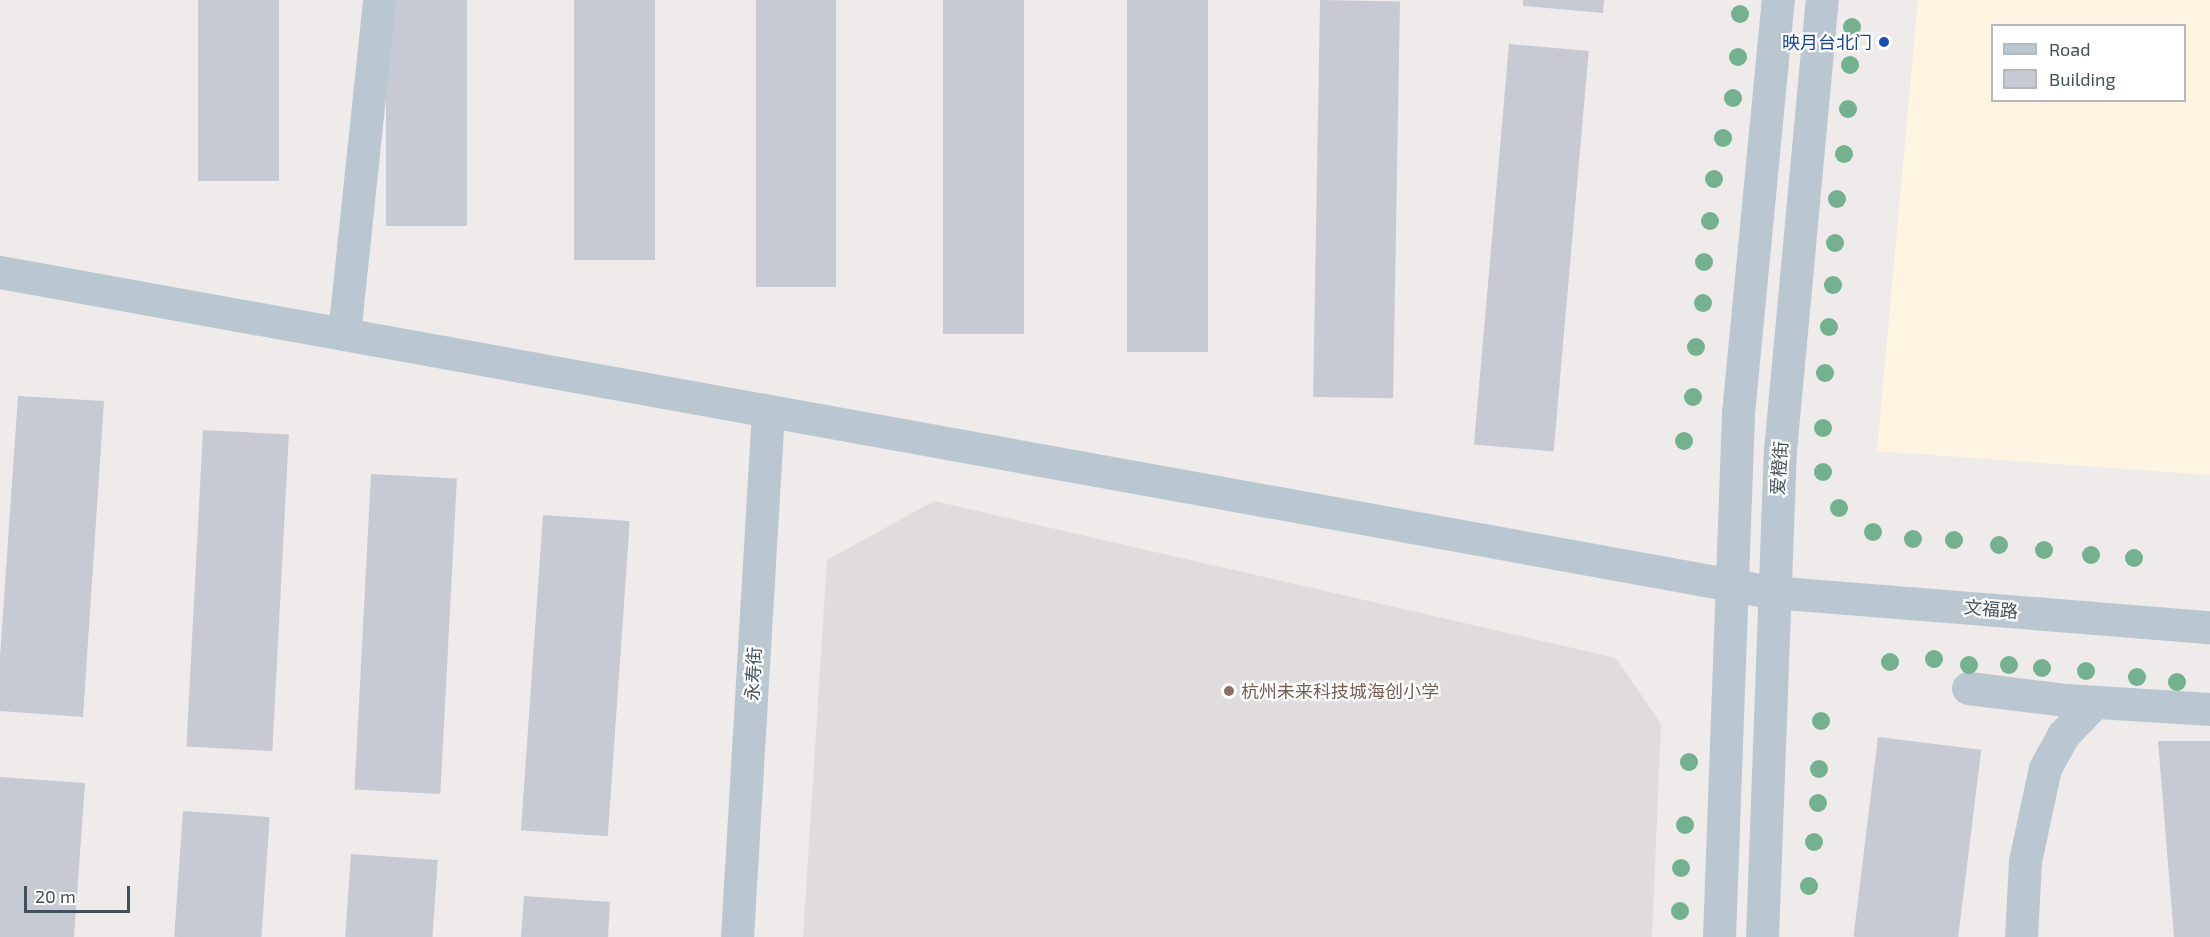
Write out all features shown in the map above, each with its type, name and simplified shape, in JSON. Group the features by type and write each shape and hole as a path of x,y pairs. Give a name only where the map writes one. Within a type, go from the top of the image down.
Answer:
{"street":[{"path":"344,334 379,0"},
{"path":"1719,937 1738,413 1778,0"},
{"name":"爱橙街","path":"1762,937 1772,592 1780,450 1822,0"},
{"name":"文福路","path":"0,272 1772,592 2210,627"},
{"name":"永寿街","path":"737,937 768,411"},
{"path":"1968,688 2095,702 2210,709"},
{"path":"2021,937 2025,861 2045,768 2063,735 2095,702"}],"shaded area":[{"path":"1918,0 2210,0 2210,475 1877,451"},
{"name":"杭州未来科技城海创小学","path":"934,501 1616,658 1661,724 1652,937 803,937 827,560"}],"building":[{"path":"198,0 279,0 279,181 198,181"},
{"path":"386,0 467,0 467,226 386,226"},
{"path":"574,0 655,0 655,260 574,260"},
{"path":"756,0 836,0 836,287 756,287"},
{"path":"943,0 1024,0 1024,334 943,334"},
{"path":"1127,0 1208,0 1208,352 1127,352"},
{"path":"1320,0 1400,1 1393,398 1313,397"},
{"path":"1523,0 1604,0 1603,13 1523,6"},
{"path":"1509,44 1589,51 1554,451 1474,444"},
{"path":"18,396 104,401 83,717 0,711 0,657"},
{"path":"203,430 289,435 272,751 186,747"},
{"path":"371,474 457,479 440,794 354,790"},
{"path":"543,515 630,521 608,836 521,830"},
{"path":"1878,737 1981,750 1958,937 1854,937"},
{"path":"2158,741 2210,741 2210,937 2174,937"},
{"path":"0,777 85,783 74,937 0,937"},
{"path":"183,811 270,817 261,937 174,937"},
{"path":"351,854 438,860 432,937 345,937"},
{"path":"524,896 610,902 608,937 521,937"}],"place":[{"name":"映月台北门","path":"1884,42"},
{"name":"杭州未来科技城海创小学","path":"1229,691"}]}
